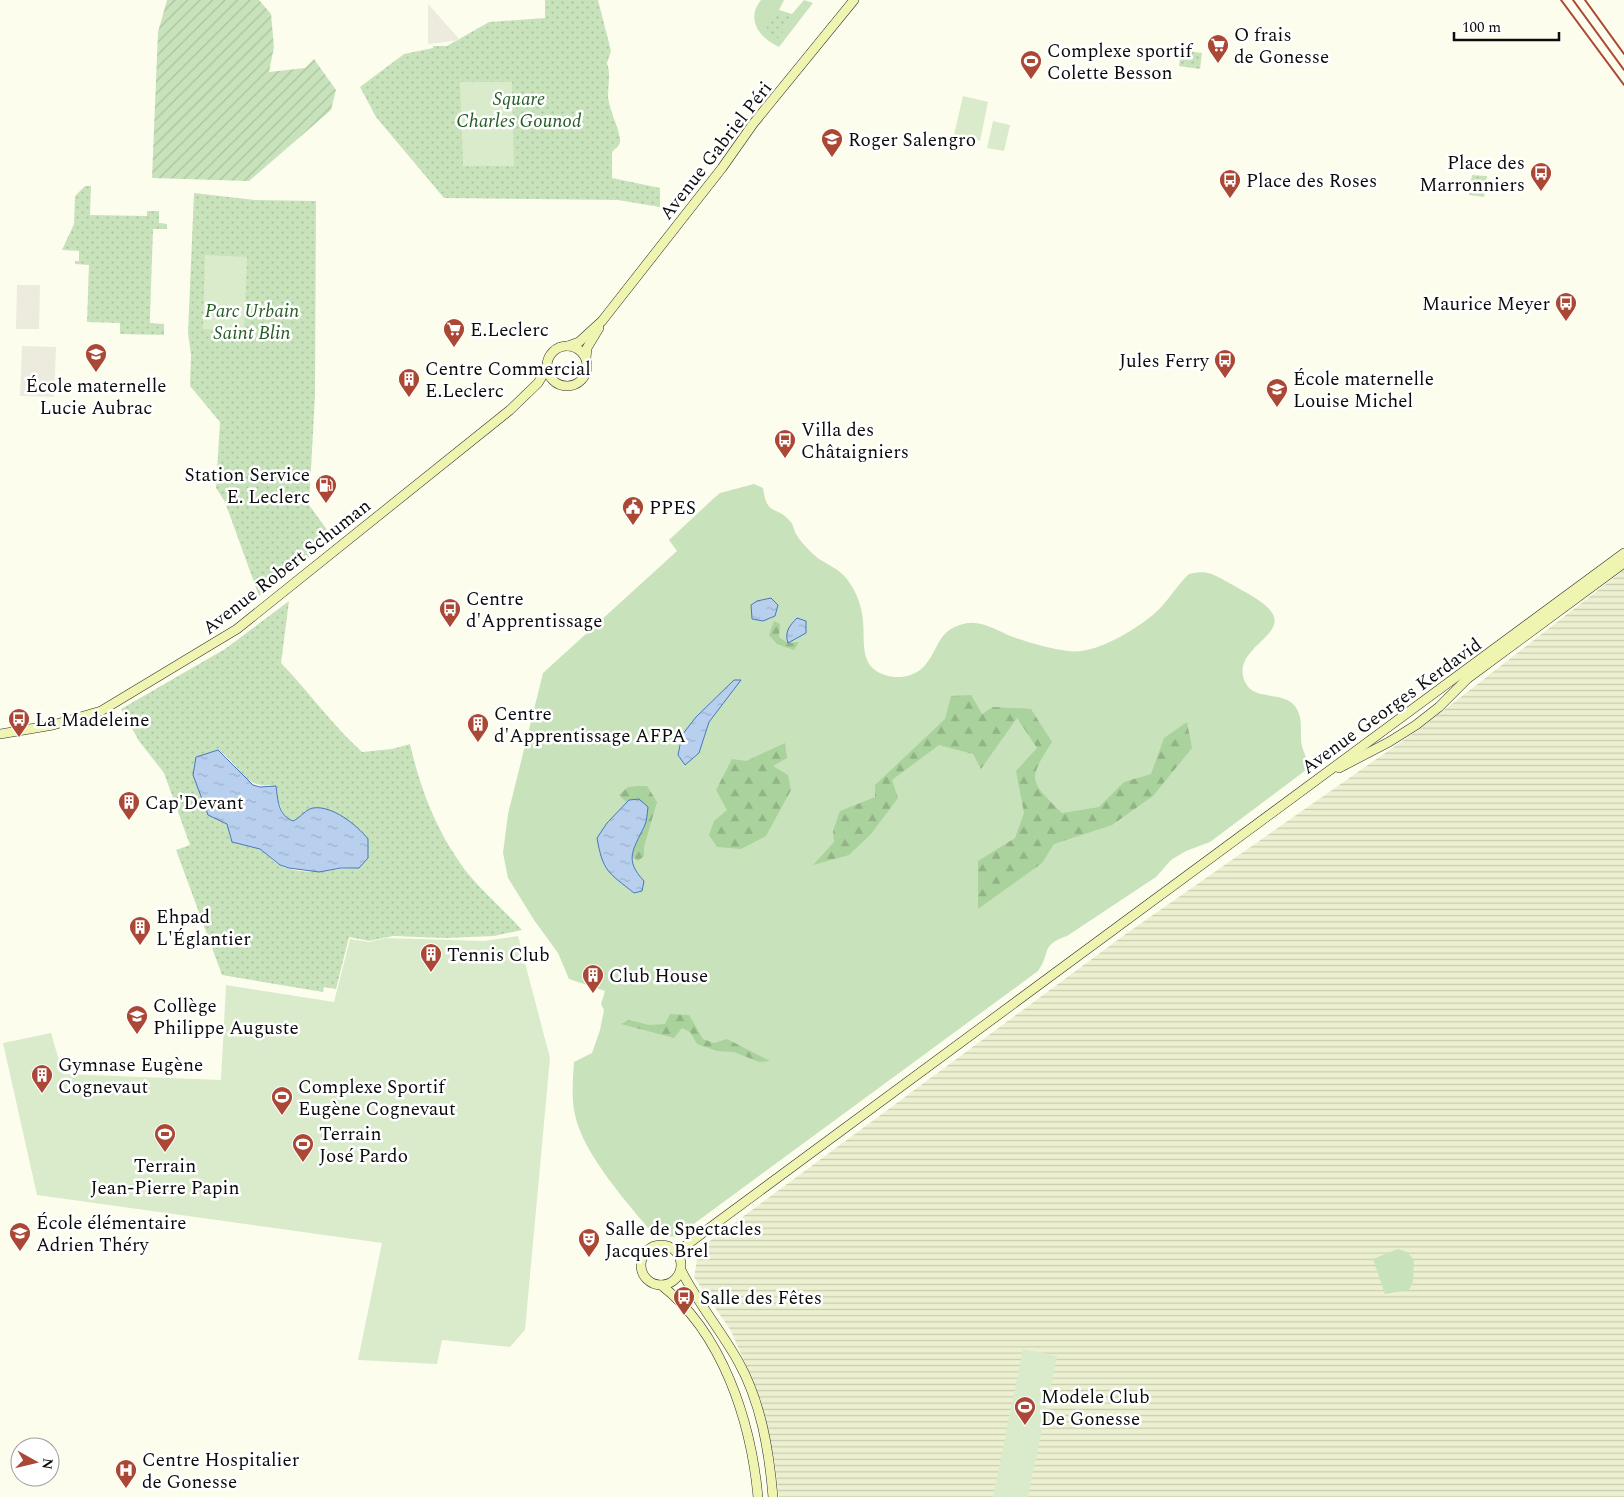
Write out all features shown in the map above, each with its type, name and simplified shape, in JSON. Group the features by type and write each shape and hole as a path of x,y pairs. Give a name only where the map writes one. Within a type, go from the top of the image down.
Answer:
{"main road":[{"name":"Avenue Gabriel Péri","path":"586,358 587,348 602,321 722,168 753,124 854,0"},
{"name":"Avenue Gabriel Péri","path":"568,346 579,342 602,321"},
{"path":"562,346 579,349 586,358 587,371 580,381 570,386 553,380 547,368 552,353 562,346"},
{"name":"Avenue Robert Schuman","path":"0,734 53,725 102,711 237,629 520,401 538,383 547,368"},
{"name":"Avenue Robert Schuman","path":"520,401 546,385 560,384"},
{"name":"Avenue Georges Kerdavid","path":"1302,790 1624,553"},
{"name":"Avenue Georges Kerdavid","path":"1302,790 1416,725 1439,707 1467,679 1624,563"},
{"name":"Avenue Robert Schuman","path":"0,729 53,725"},
{"path":"677,1252 1302,790"},
{"path":"758,1497 750,1440 734,1389 717,1354 700,1328 673,1294 644,1276 641,1262 644,1255 653,1246 659,1244 672,1248 677,1252 681,1270 739,1362 754,1399 766,1444 773,1497"},
{"path":"661,1285 674,1280 681,1270"}],"green space":[{"path":"167,0 259,0 271,14 274,47 269,72 305,68 314,59 336,90 331,110 249,181 152,178 158,32"},
{"name":"Square Charles Gounod","path":"545,0 598,0 611,51 607,63 609,75 608,97 620,139 619,145 612,152 612,178 660,188 660,207 618,200 444,198 376,117 360,87 404,54 433,48 433,46 447,46 489,22 545,18"},
{"path":"761,0 784,0 779,10 792,14 804,0 813,3 779,47 766,39 757,28 754,14"},
{"path":"773,14 790,16 785,29 778,38 769,35 765,21"},
{"path":"1181,50 1202,53 1200,69 1179,66"},
{"path":"460,82 512,82 514,166 463,166"},
{"path":"963,96 988,102 980,141 954,135"},
{"path":"993,121 1010,125 1004,151 987,148"},
{"path":"1472,175 1487,176 1484,197 1469,195"},
{"path":"85,186 91,186 90,215 147,216 147,211 159,211 159,223 167,224 167,229 153,229 150,316 150,323 164,324 164,335 120,334 120,323 87,322 89,265 75,264 75,261 79,261 79,251 62,250 74,224 75,196"},
{"name":"Parc Urbain Saint Blin","path":"194,193 255,200 316,201 315,396 309,505 333,538 259,596 225,502 216,488 220,422 190,386 191,354 188,333"},
{"path":"205,255 247,257 244,330 203,329"},
{"path":"754,484 763,488 767,503 790,521 798,537 807,548 815,556 841,573 849,582 857,595 862,611 867,660 877,671 890,676 902,677 918,671 931,658 940,640 948,631 970,623 983,624 1007,635 1040,646 1068,651 1090,649 1126,634 1146,620 1159,610 1189,574 1202,572 1216,576 1258,600 1274,616 1274,625 1269,633 1246,659 1243,670 1245,682 1254,691 1287,700 1296,708 1300,718 1302,746 1310,767 1210,842 1186,851 1171,860 1156,877 1067,936 1053,943 1049,946 1038,971 676,1237 654,1235 608,1178 587,1146 580,1130 573,1102 574,1062 592,1053 600,1030 604,1010 601,1004 605,991 569,979 558,953 534,920 508,878 503,853 508,814 543,673 677,551 669,540 713,499 720,493"},
{"path":"1624,570 1624,1497 779,1497 774,1457 745,1363 731,1331 694,1277 699,1249 1127,933 1421,728"},
{"path":"289,601 281,663 362,752 392,749 410,744 425,796 448,844 469,875 522,930 494,936 445,938 393,936 369,941 349,937 336,989 324,987 323,992 222,975 176,850 190,845 164,773 139,741 121,709 225,649","holes":["218,750 248,779 262,785 271,785 285,817 293,821 308,811 359,868 310,871 291,869 281,866 259,849 230,838 229,829 196,757"]},
{"path":"774,621 780,624 779,637 788,643 799,642 794,650 777,644 769,635"},
{"path":"971,695 982,714 993,707 1031,709 1052,742 1038,765 1035,780 1043,793 1062,813 1099,807 1124,782 1151,774 1164,738 1187,722 1192,748 1153,796 1112,825 1054,844 1042,863 978,909 978,861 1015,838 1024,813 1016,771 1037,748 1017,718 981,769 973,754 939,745 892,780 898,798 871,834 849,855 813,865 834,842 833,831 840,811 875,797 875,785 945,719 951,696"},
{"path":"785,743 787,758 773,766 788,775 791,790 766,836 741,849 717,847 709,835 714,821 727,810 716,790 732,759 746,761"},
{"path":"647,786 657,802 644,847 644,856 638,861 631,856 638,837 645,826 629,800 626,802 619,795 628,787"},
{"name":"Complexe Sportif Eugène Cognevaut","path":"518,936 550,1058 525,1330 510,1347 442,1340 437,1364 358,1360 382,1243 37,1195 3,1043 51,1033 63,1074 221,1080 226,985 334,1002 350,939 369,942 386,938 483,941"},
{"path":"670,1014 689,1015 703,1039 714,1043 727,1039 770,1061 759,1062 734,1052 717,1051 697,1044 690,1032 682,1028 674,1038 621,1024 629,1020 649,1025 665,1024"},
{"path":"1398,1249 1407,1252 1414,1260 1413,1281 1409,1290 1385,1294 1373,1259"},
{"name":"Modele Club De Gonesse","path":"1023,1349 1057,1356 1028,1497 993,1497"}],"shaded area":[{"path":"428,4 460,40 428,44"},
{"path":"17,285 40,285 39,329 16,329"},
{"path":"22,346 56,347 54,397 20,396"}],"water":[{"path":"771,598 778,605 775,616 763,621 752,619 751,605 757,601"},
{"path":"797,618 806,621 806,633 788,643 787,632"},
{"path":"734,680 741,680 709,722 699,753 685,765 678,755 682,735 696,717"},
{"path":"218,750 253,785 260,787 276,786 280,807 284,815 293,821 310,809 320,808 336,813 351,822 368,839 368,858 359,868 341,868 319,872 280,865 260,849 232,842 227,824 208,815 193,775 196,757"},
{"path":"639,799 648,807 646,823 632,855 634,867 644,881 642,891 634,893 612,875 604,865 597,838 607,823 629,800"}],"railway":[{"path":"1561,0 1624,85"},
{"path":"1573,0 1624,70"},
{"path":"1585,0 1624,54"}],"place":[{"name":"O frais de Gonesse","path":"1218,64"},
{"name":"Complexe sportif Colette Besson","path":"1031,80"},
{"name":"Roger Salengro","path":"832,158"},
{"name":"Place des Marronniers","path":"1541,192"},
{"name":"Place des Roses","path":"1230,199"},
{"name":"Maurice Meyer","path":"1566,322"},
{"name":"E.Leclerc","path":"454,348"},
{"name":"École maternelle Lucie Aubrac","path":"96,373"},
{"name":"Jules Ferry","path":"1225,379"},
{"name":"Centre Commercial E.Leclerc","path":"409,398"},
{"name":"École maternelle Louise Michel","path":"1277,408"},
{"name":"Villa des Châtaigniers","path":"785,459"},
{"name":"Station Service E. Leclerc","path":"326,504"},
{"name":"PPES","path":"633,526"},
{"name":"Centre d'Apprentissage","path":"450,628"},
{"name":"La Madeleine","path":"19,738"},
{"name":"Centre d'Apprentissage AFPA","path":"478,743"},
{"name":"Cap'Devant","path":"129,821"},
{"name":"Ehpad L'Églantier","path":"140,946"},
{"name":"Tennis Club","path":"431,973"},
{"name":"Club House","path":"593,994"},
{"name":"Collège Philippe Auguste","path":"137,1035"},
{"name":"Gymnase Eugène Cognevaut","path":"42,1094"},
{"name":"Complexe Sportif Eugène Cognevaut","path":"282,1116"},
{"name":"Terrain Jean-Pierre Papin","path":"165,1153"},
{"name":"Terrain José Pardo","path":"303,1163"},
{"name":"École élémentaire Adrien Théry","path":"20,1252"},
{"name":"Salle de Spectacles Jacques Brel","path":"589,1258"},
{"name":"Salle des Fêtes","path":"684,1316"},
{"name":"Modele Club De Gonesse","path":"1025,1426"},
{"name":"Centre Hospitalier de Gonesse","path":"126,1489"}]}
